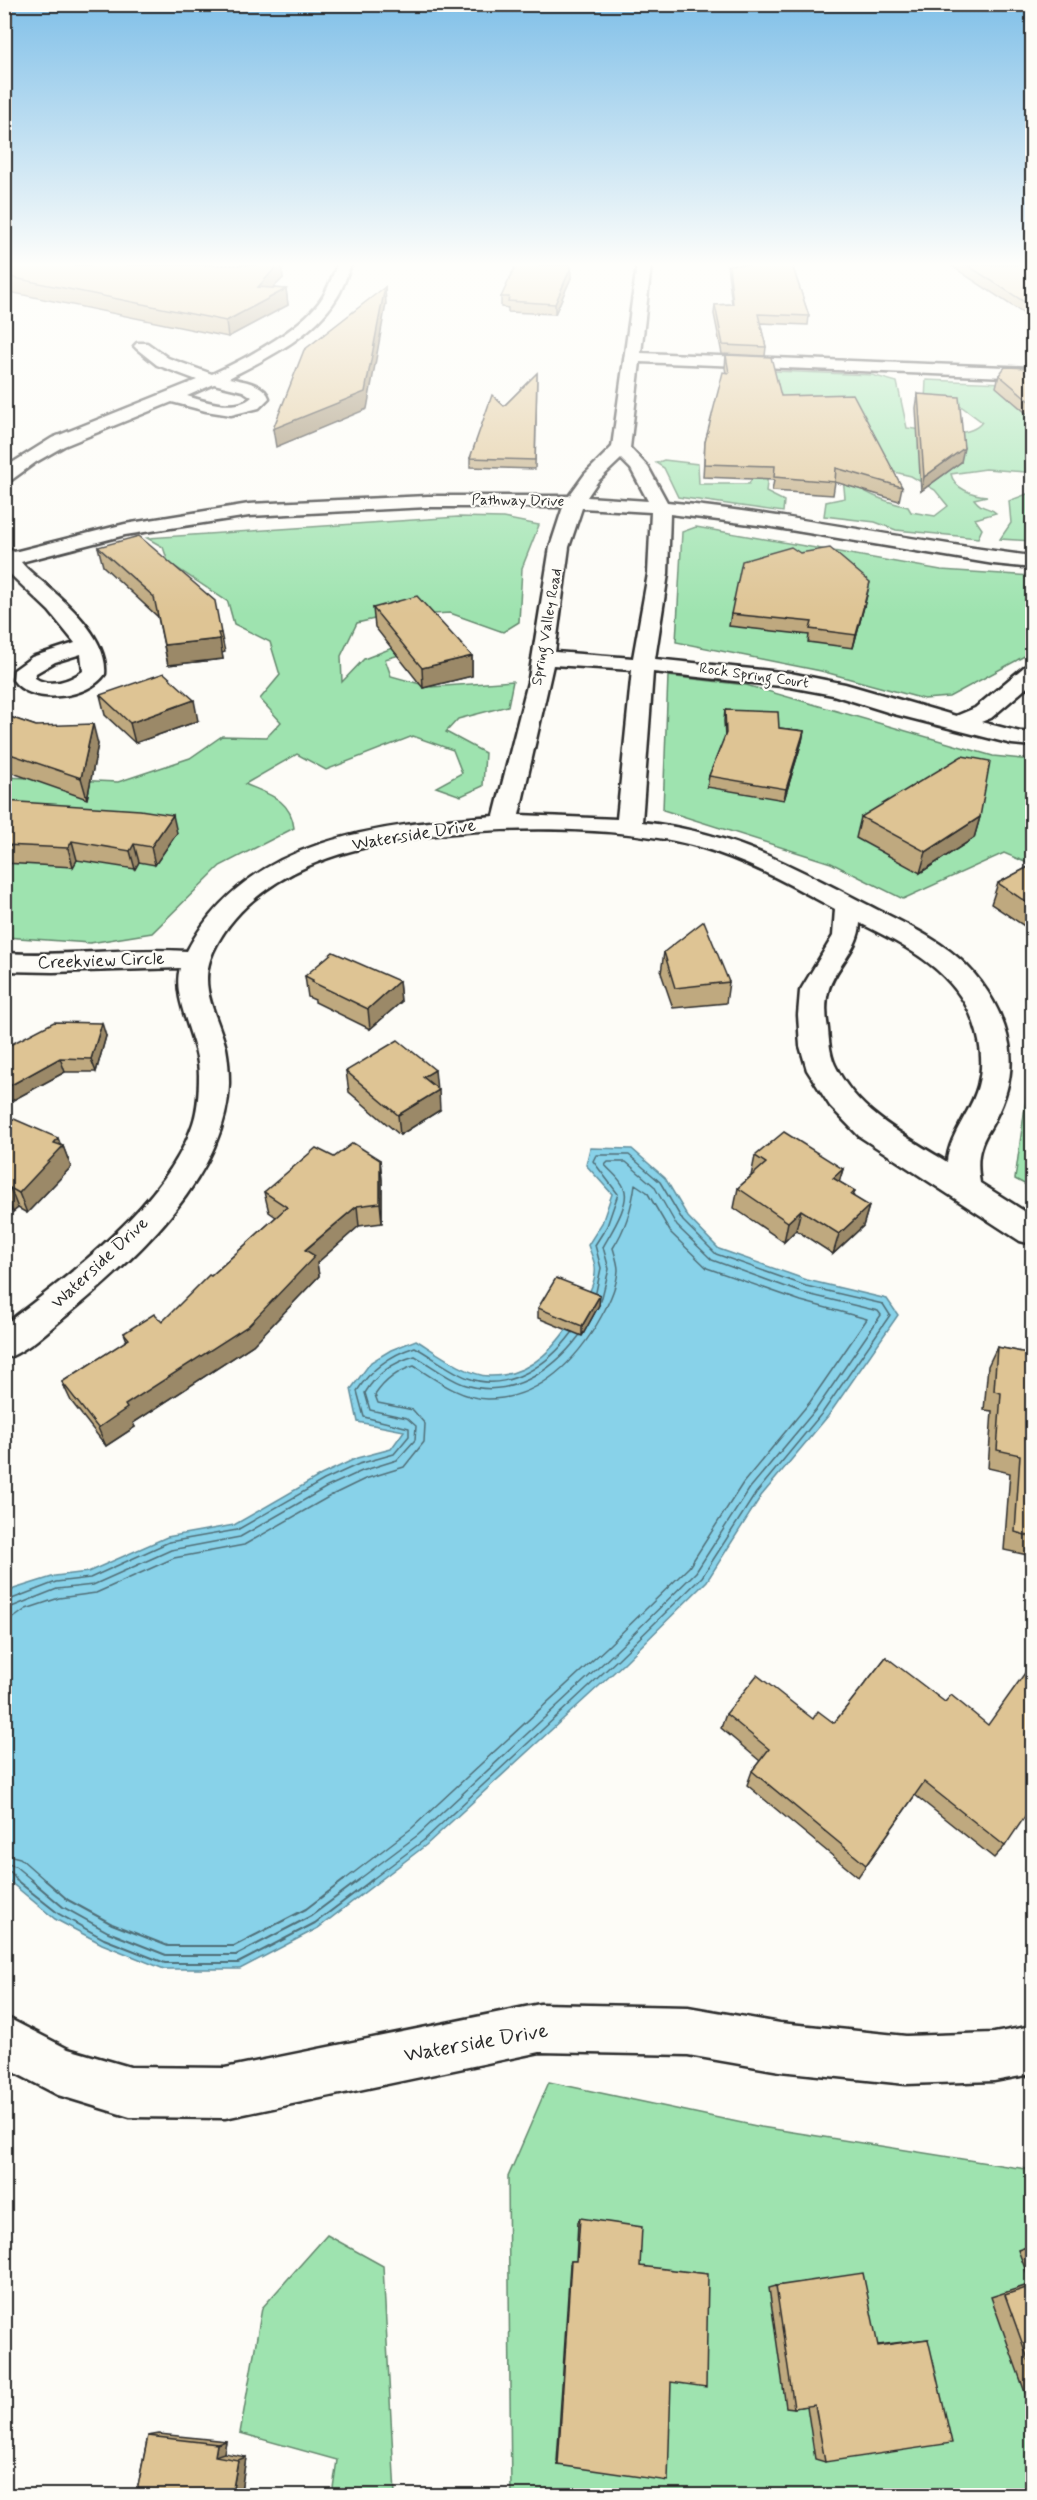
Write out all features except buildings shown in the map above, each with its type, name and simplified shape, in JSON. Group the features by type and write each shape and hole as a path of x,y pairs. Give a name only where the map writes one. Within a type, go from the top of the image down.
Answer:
{"street":[{"path":"4,477 25,460 60,441 206,382"},
{"path":"173,397 200,405 226,409 253,405 261,398 249,388 227,382"},
{"path":"628,828 643,665 658,574 661,507 639,467 621,449 630,382"},
{"name":"Spring Valley Road","path":"505,823 544,658 562,537 570,510 603,465 621,449"},
{"name":"Pathway Drive","path":"6,557 126,528 252,510 450,500 576,502 661,507 738,516 969,556 1032,562"},
{"path":"6,557 80,633 88,646"},
{"name":"Rock Spring Court","path":"544,658 750,674 802,682 837,689 959,723 1032,739"},
{"path":"959,723 983,714 1032,672"},
{"name":"Waterside Drive","path":"4,1345 54,1306 137,1234 170,1194 194,1155 209,1124 213,1054 191,978 206,941 226,910 248,890 278,870 313,854 396,834 437,828 505,823 566,823 628,828 695,839 745,854 903,932 937,953 966,979 988,1022 996,1049 997,1069 993,1090 966,1142 962,1160 964,1186"},
{"path":"848,906 846,936 814,991 812,1015 815,1046 822,1070 841,1098 870,1128 964,1186 1032,1232"},
{"name":"Creekview Circle","path":"4,962 72,963 163,957 197,960"},
{"name":"Waterside Drive","path":"4,2040 58,2071 130,2092 225,2093 540,2028 688,2031 780,2048 906,2060 994,2057 1032,2050"}],"green space":[{"path":"749,382 896,382 907,428 947,433 967,431 976,428 982,422 962,407 925,401 926,382 1032,384 1028,425 1032,426 1032,492 1026,472 986,469 951,474 960,487 970,493 987,496 974,499 980,505 996,513 975,519 982,529 978,538 896,530 875,522 824,516 826,502 845,498 843,477 874,496 908,507 911,512 935,516 948,506 935,490 911,476 844,460 768,473 766,492 784,501 783,512 678,497 664,468 656,463 664,460 698,464 699,484 749,484 766,454"},
{"path":"1032,492 1032,541 1000,539 1011,523 1009,501"},
{"path":"458,517 503,518 539,525 522,568 519,622 503,632 450,613 383,617 357,623 341,656 342,682 364,659 397,646 407,653 385,659 391,676 431,687 513,681 508,706 458,719 446,732 485,753 483,786 461,796 436,787 462,773 453,750 413,736 326,770 297,754 245,784 270,795 283,804 292,818 294,828 220,866 152,933 90,943 5,937 5,777 118,782 190,758 222,736 267,737 281,722 260,699 280,675 270,642 234,624 228,602 168,562 163,547 147,538"},
{"path":"696,527 941,570 1032,576 1032,652 949,697 924,699 821,671 676,642 682,532"},
{"path":"668,676 746,685 993,756 1032,760 1032,865 1004,853 903,899 831,863 663,810"},
{"path":"1031,1033 1032,1188 1015,1179 1029,1078"},
{"path":"549,2082 761,2127 1032,2170 1032,2495 511,2495 508,2177"},
{"path":"327,2235 383,2266 395,2495 332,2495 337,2460 240,2433 262,2308"}],"water":[{"path":"590,1148 632,1149 665,1178 688,1217 719,1249 807,1280 887,1299 898,1315 828,1416 761,1496 707,1581 623,1664 426,1845 318,1928 240,1969 164,1969 102,1944 55,1919 9,1881 4,1869 4,1598 14,1589 55,1576 88,1572 167,1537 234,1525 321,1475 357,1458 391,1449 404,1431 358,1422 351,1389 371,1362 391,1350 416,1340 461,1368 489,1376 519,1371 543,1356 572,1322 593,1284 594,1264 588,1245 602,1223 612,1194 586,1165"}]}
